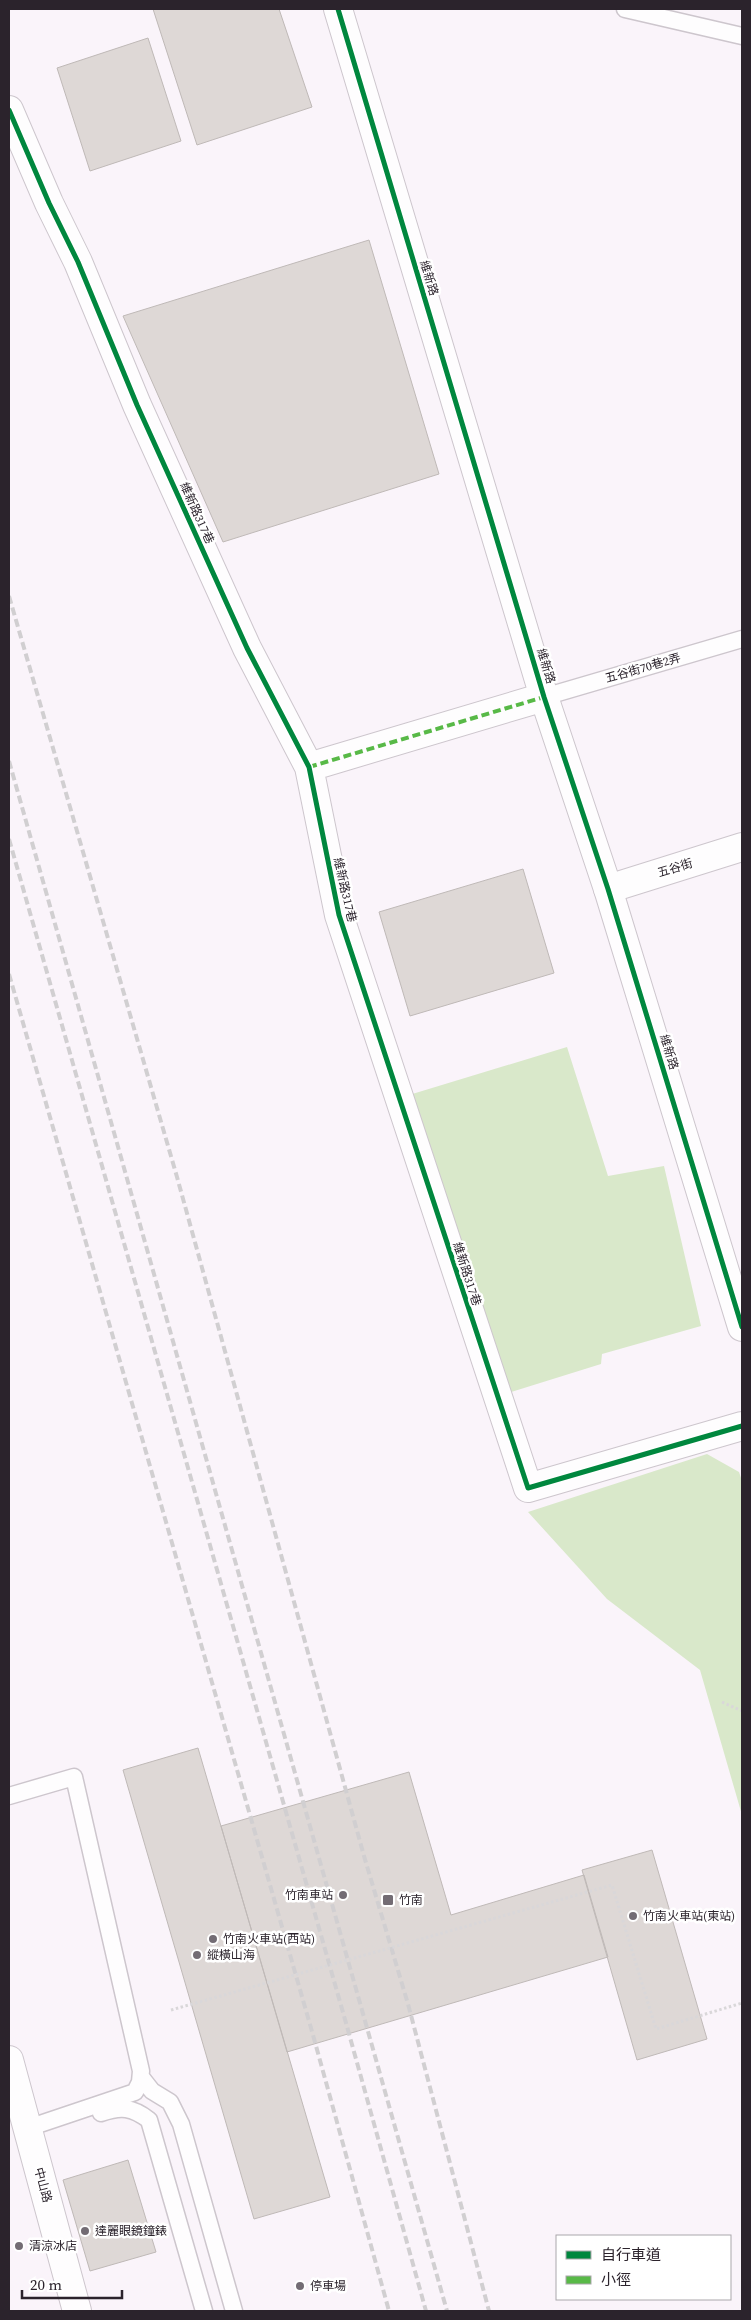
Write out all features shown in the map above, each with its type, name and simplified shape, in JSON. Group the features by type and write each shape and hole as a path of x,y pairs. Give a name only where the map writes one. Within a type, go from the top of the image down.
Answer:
{"street":[{"name":"維新路","path":"338,9 544,697 608,889 742,1327"},
{"name":"維新路317巷","path":"9,110 49,203 78,262 137,405 247,648 309,767 339,915 528,1488 742,1426"},
{"path":"309,767 544,697"},
{"name":"五谷街","path":"608,889 742,847"},
{"name":"中山路","path":"9,2060 77,2311"}],"lane":[{"path":"625,9 742,36"},
{"name":"五谷街70巷2弄","path":"544,697 742,640"},
{"path":"9,1796 74,1777 141,2065 141,2077 135,2092 29,2132"},
{"path":"141,2077 152,2091 170,2102 181,2124 234,2311"},
{"path":"29,2132 115,2108 137,2110 149,2120 204,2311"}],"path":[{"path":"722,1702 742,1711"},
{"path":"171,2010 612,1885 656,2030 742,2003"}],"green space":[{"path":"567,1047 608,1176 664,1166 701,1326 602,1354 601,1364 505,1394 409,1095"},
{"path":"707,1454 739,1472 742,1481 742,1815 700,1670 607,1599 528,1512"}],"building":[{"path":"153,9 279,9 312,107 197,145"},
{"path":"148,38 181,141 90,171 57,68"},
{"path":"369,240 439,474 223,542 123,316"},
{"path":"523,869 554,973 410,1016 379,912"},
{"name":"竹南火車站(西站)","path":"198,1748 330,2197 254,2219 123,1770"},
{"name":"竹南車站","path":"409,1772 451,1915 584,1875 608,1957 287,2052 221,1826"},
{"name":"竹南火車站(東站)","path":"652,1850 707,2039 637,2060 582,1870"},
{"path":"128,2160 156,2252 90,2271 63,2180"}],"railway":[{"path":"9,596 177,1177 364,1856 408,2004 489,2311"},
{"path":"9,761 447,2311"},
{"path":"9,839 346,2023 426,2311"},
{"path":"9,974 313,2035 389,2311"}],"marked path":[{"path":"309,767 544,697"}],"cycle path":[{"path":"338,9 544,697 608,889 742,1327"},
{"path":"9,110 49,203 78,262 137,405 247,648 309,767 339,915 528,1488 742,1426"}],"place":[{"name":"竹南車站","path":"343,1895"},
{"name":"竹南","path":"388,1900"},
{"name":"竹南火車站(東站)","path":"633,1916"},
{"name":"竹南火車站(西站)","path":"213,1939"},
{"name":"縱橫山海","path":"197,1955"},
{"name":"達麗眼鏡鐘錶","path":"85,2231"},
{"name":"清涼冰店","path":"19,2246"},
{"name":"停車場","path":"300,2286"}]}
